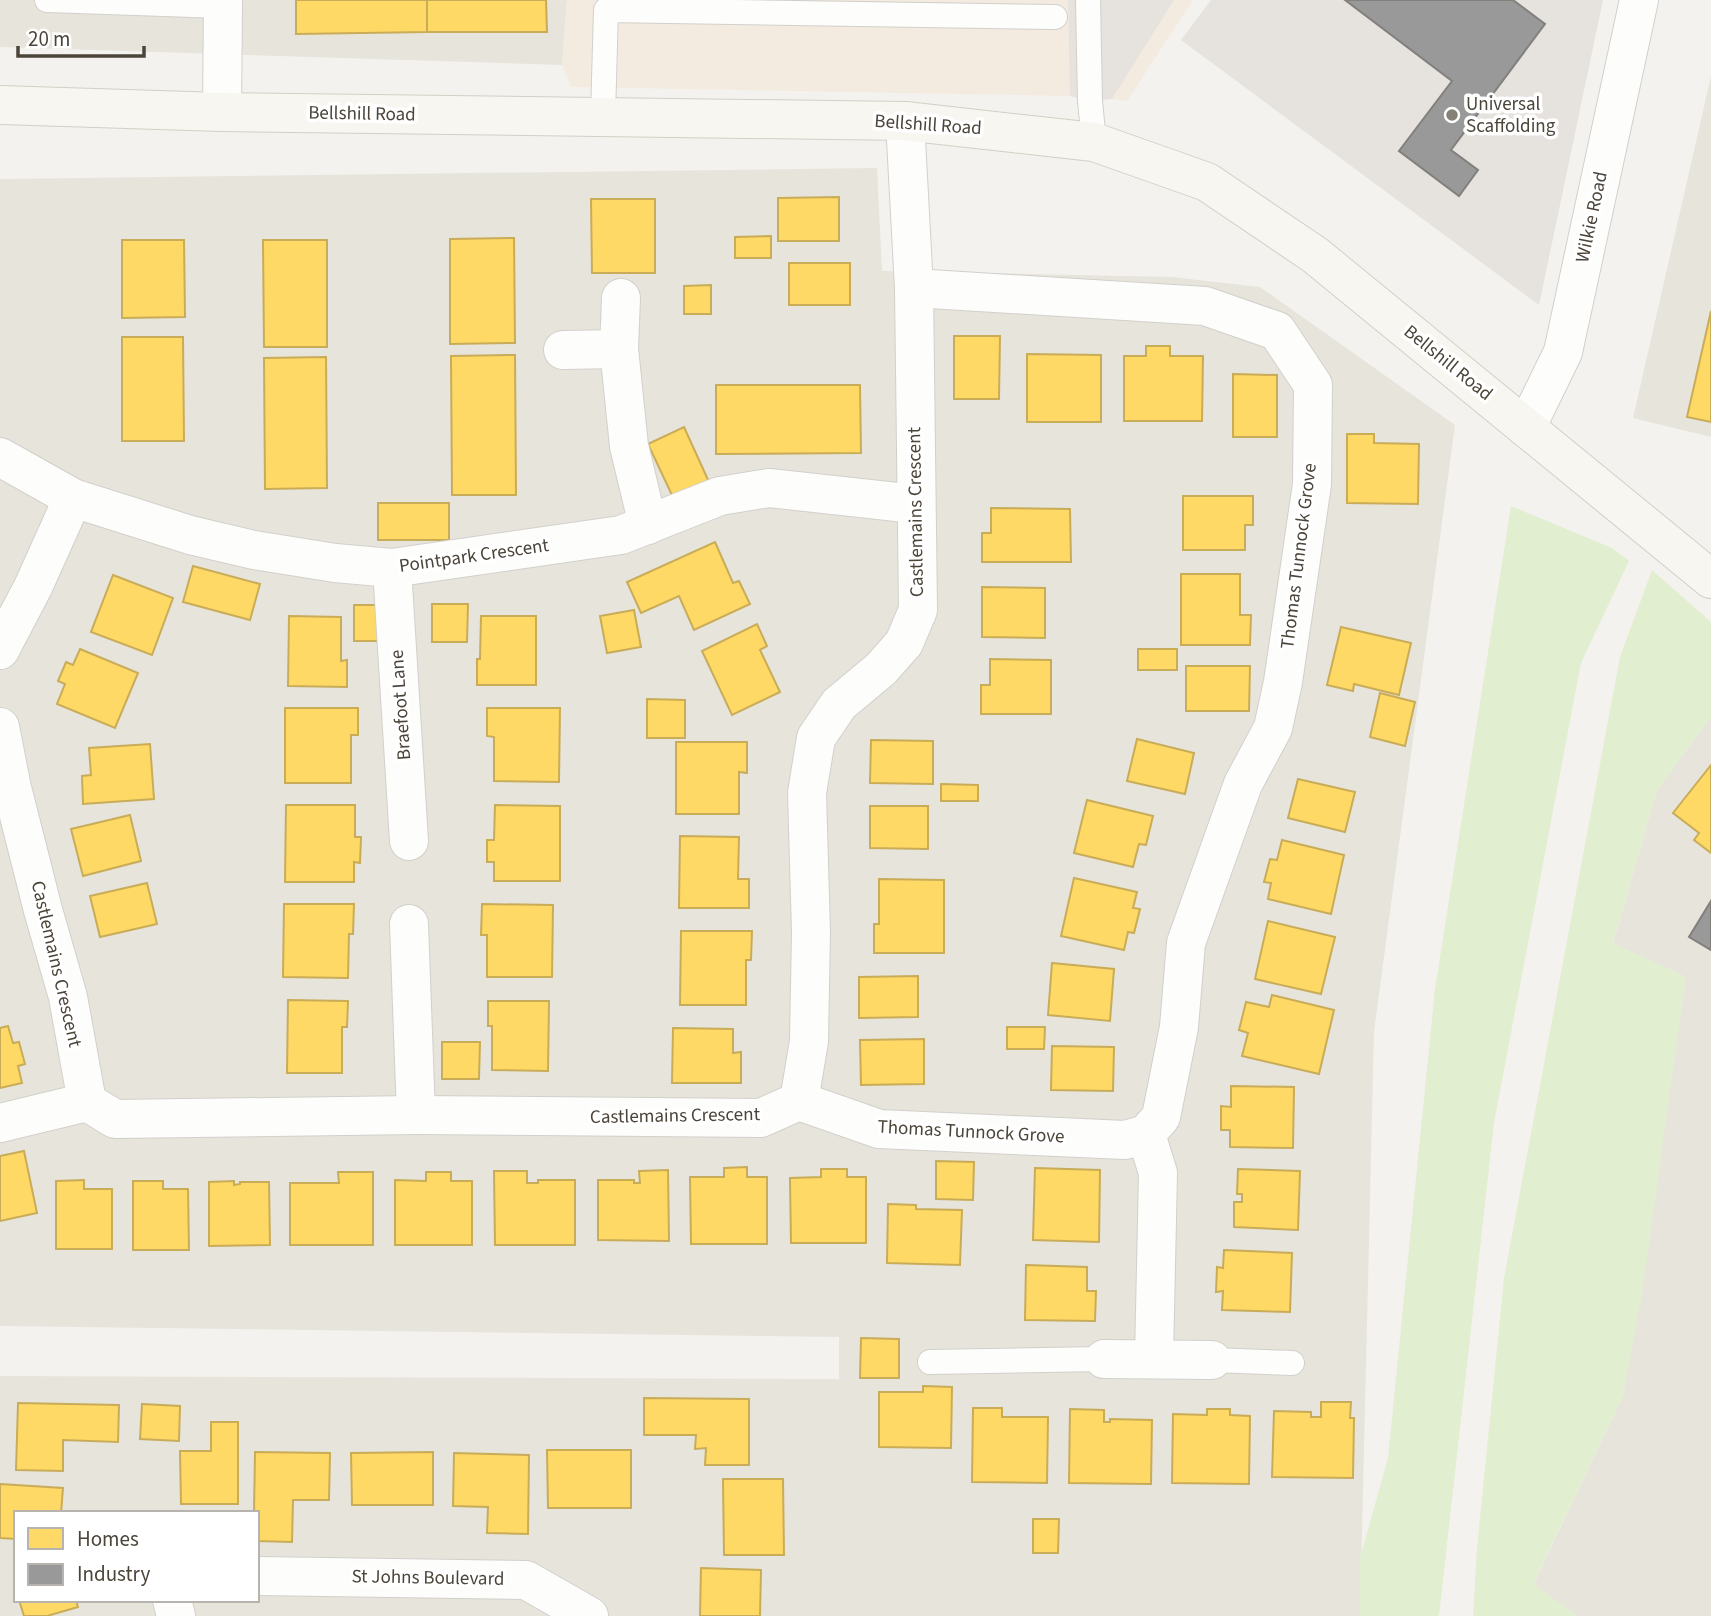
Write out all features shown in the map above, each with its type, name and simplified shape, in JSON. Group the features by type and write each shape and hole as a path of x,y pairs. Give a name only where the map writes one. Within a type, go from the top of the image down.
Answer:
{"main road":[{"name":"Bellshill Road","path":"0,105 222,112 905,121 1094,142 1207,182 1315,255 1711,579"}],"street":[{"name":"Wilkie Road","path":"1526,428 1563,352 1639,0"},
{"path":"222,112 223,3"},
{"name":"Castlemains Crescent","path":"0,727 12,788 15,856 43,909 68,997 87,1102 115,1119 416,1115 761,1118 799,1101 809,1041 811,932 807,793 816,738 839,704 881,670 904,643 918,610 914,288 905,121"},
{"name":"Thomas Tunnock Grove","path":"799,1101 879,1129 1125,1140 1146,1134 1161,1116 1179,1027 1186,943 1243,784 1273,728 1283,682 1312,484 1313,385 1277,331 1205,306 914,288"},
{"path":"621,298 619,349 629,446 648,525"},
{"path":"563,350 619,349"},
{"name":"Pointpark Crescent","path":"0,457 73,498 190,535 254,550 335,563 392,568 621,536 720,496 768,488 915,504"},
{"path":"0,650 33,587 73,498"},
{"name":"Braefoot Lane","path":"392,568 409,841"},
{"path":"409,924 416,1115"},
{"path":"0,1123 87,1102"},
{"path":"1146,1134 1158,1173 1154,1358"},
{"path":"1104,1359 1212,1360"},
{"name":"St Johns Boulevard","path":"259,1576 526,1580 589,1616"}],"lane":[{"path":"47,0 223,3"},
{"path":"1088,0 1090,101 1094,142"},
{"path":"603,115 606,10 1055,17"},
{"path":"930,1363 1104,1359"},
{"path":"1212,1360 1292,1363"}],"shaded area":[{"path":"0,0 567,0 562,65 0,47"},
{"path":"567,0 1193,0 1127,101 1090,101 1070,96 571,87 562,65"},
{"path":"1068,0 1174,0 1112,99 1090,101 1070,96"},
{"path":"1211,0 1603,0 1539,305 1181,40"},
{"path":"1711,76 1711,437 1633,418"},
{"path":"877,168 882,271 1172,277 1260,287 1455,425 1374,1032 1360,1616 0,1616 0,1376 839,1379 839,1337 0,1326 0,179"},
{"path":"1711,717 1711,1616 1578,1616 1533,1585 1623,1396 1686,977 1613,944 1657,790"}],"green space":[{"path":"1511,506 1612,548 1629,561 1581,663 1494,1123 1439,1616 1360,1616 1360,1558 1388,1458 1435,989"},
{"path":"1652,570 1711,622 1711,717 1657,790 1613,943 1686,977 1642,1294 1623,1396 1533,1584 1578,1616 1473,1616 1477,1548 1504,1278 1620,657"}],"building: Homes":[{"path":"296,0 427,0 427,32 296,34"},
{"path":"427,0 546,0 547,32 427,32"},
{"path":"839,197 839,241 778,241 778,198"},
{"path":"591,199 655,199 655,273 592,273"},
{"path":"771,236 771,258 735,258 735,237"},
{"path":"514,238 515,343 450,344 450,239"},
{"path":"122,240 184,240 185,317 122,318"},
{"path":"263,240 327,240 327,347 264,347"},
{"path":"789,263 850,263 850,305 789,305"},
{"path":"711,285 711,314 684,314 684,286"},
{"path":"1711,311 1711,422 1687,417"},
{"path":"954,336 1000,336 999,399 954,399"},
{"path":"122,337 183,337 184,441 122,441"},
{"path":"1146,346 1170,346 1170,356 1203,356 1202,421 1124,421 1124,356 1146,356"},
{"path":"1027,354 1101,355 1101,422 1027,422"},
{"path":"515,355 516,495 452,495 451,356"},
{"path":"326,357 327,488 265,489 264,358"},
{"path":"1233,374 1277,375 1277,437 1233,437"},
{"path":"716,385 860,385 861,453 716,454"},
{"path":"684,427 714,493 678,508 648,444"},
{"path":"1347,434 1374,434 1374,443 1419,444 1418,504 1347,503"},
{"path":"1183,496 1253,496 1253,525 1245,525 1245,550 1183,550"},
{"path":"378,503 449,503 449,540 378,540"},
{"path":"991,508 1070,509 1071,562 982,562 982,533 991,533"},
{"path":"715,542 733,583 739,581 750,604 694,630 679,596 641,613 627,582"},
{"path":"193,566 260,584 250,620 183,602"},
{"path":"1181,574 1240,574 1240,615 1251,615 1250,645 1181,645"},
{"path":"113,575 173,598 152,655 91,632"},
{"path":"982,587 1045,588 1045,638 982,637"},
{"path":"432,604 468,604 467,642 432,642"},
{"path":"354,605 392,605 392,641 354,641"},
{"path":"634,610 641,647 607,653 600,616"},
{"path":"289,616 341,617 341,661 347,660 347,687 288,686"},
{"path":"481,616 536,616 536,685 477,685"},
{"path":"757,624 767,646 760,650 780,692 732,715 702,651"},
{"path":"1341,627 1411,643 1399,695 1354,684 1353,691 1327,685"},
{"path":"80,649 138,673 115,728 57,704 65,684 58,681 66,662 73,665"},
{"path":"1138,649 1177,649 1177,670 1138,670"},
{"path":"990,659 1051,660 1051,714 981,714 981,685 990,685"},
{"path":"1186,666 1250,666 1249,711 1186,711"},
{"path":"1380,693 1415,702 1405,746 1370,737"},
{"path":"647,699 685,700 685,738 647,738"},
{"path":"285,708 358,708 358,735 351,735 351,783 285,783"},
{"path":"487,708 560,708 559,782 494,781 494,737 487,736"},
{"path":"1137,739 1194,753 1185,794 1127,781"},
{"path":"871,740 933,741 933,784 870,783"},
{"path":"676,742 747,742 747,773 739,772 739,814 676,814"},
{"path":"150,744 154,799 83,804 82,776 91,775 89,748"},
{"path":"1711,765 1711,853 1694,840 1699,833 1673,813"},
{"path":"1298,779 1355,792 1345,832 1288,818"},
{"path":"941,784 978,785 978,801 941,801"},
{"path":"1087,800 1153,816 1146,845 1139,844 1133,867 1074,853"},
{"path":"286,805 355,805 355,837 361,837 360,863 354,862 354,882 285,882"},
{"path":"495,805 560,806 560,881 494,881 494,862 487,862 487,840 494,840"},
{"path":"870,806 928,806 928,849 870,848"},
{"path":"130,815 141,861 83,876 71,829"},
{"path":"680,836 739,837 738,879 749,879 749,908 679,908"},
{"path":"1282,840 1344,855 1331,914 1268,899 1271,883 1264,882 1270,859 1277,860"},
{"path":"1074,878 1137,892 1133,908 1140,909 1134,933 1128,932 1124,950 1061,936"},
{"path":"879,879 944,880 944,953 874,953 874,924 879,924"},
{"path":"147,883 157,924 100,937 90,896"},
{"path":"284,904 354,904 353,934 349,934 348,978 283,977"},
{"path":"482,904 553,905 552,977 487,977 487,935 481,935"},
{"path":"1268,921 1335,937 1321,994 1255,979"},
{"path":"681,931 752,931 751,960 746,960 746,1005 680,1005"},
{"path":"1052,963 1114,969 1110,1021 1048,1015"},
{"path":"918,976 918,1017 859,1018 859,977"},
{"path":"1272,995 1334,1010 1319,1074 1242,1056 1248,1033 1239,1030 1246,1002 1269,1007"},
{"path":"288,1000 348,1001 347,1027 342,1027 342,1073 287,1073"},
{"path":"488,1001 549,1001 548,1071 492,1070 492,1026 488,1026"},
{"path":"8,1026 13,1043 19,1042 25,1064 18,1066 22,1083 0,1088 0,1028"},
{"path":"1007,1027 1045,1027 1044,1049 1007,1049"},
{"path":"673,1028 733,1029 733,1053 741,1052 741,1083 672,1083"},
{"path":"924,1039 924,1084 861,1085 860,1040"},
{"path":"442,1042 480,1042 479,1079 442,1079"},
{"path":"1052,1046 1114,1047 1113,1091 1051,1090"},
{"path":"1231,1086 1294,1087 1293,1148 1230,1147 1230,1130 1221,1130 1221,1106 1231,1107"},
{"path":"24,1151 37,1213 0,1221 0,1156"},
{"path":"936,1161 974,1162 973,1200 936,1199"},
{"path":"747,1167 747,1177 767,1177 767,1244 691,1244 690,1177 724,1177 724,1168"},
{"path":"1035,1168 1100,1170 1099,1242 1033,1240"},
{"path":"821,1169 847,1169 847,1177 866,1177 866,1243 791,1243 790,1178 821,1177"},
{"path":"1238,1169 1300,1171 1298,1230 1234,1227 1234,1202 1242,1202 1242,1194 1237,1194"},
{"path":"668,1170 669,1241 598,1240 598,1180 634,1180 634,1183 640,1183 639,1171"},
{"path":"494,1171 527,1171 527,1183 538,1183 538,1180 575,1180 575,1245 495,1245"},
{"path":"338,1172 373,1172 373,1245 290,1245 290,1183 339,1183"},
{"path":"426,1172 451,1172 451,1181 472,1181 472,1245 395,1245 395,1180 426,1181"},
{"path":"84,1180 84,1189 112,1189 112,1249 56,1249 56,1181"},
{"path":"133,1181 163,1181 163,1189 188,1189 189,1250 133,1250"},
{"path":"234,1181 234,1185 240,1182 269,1182 270,1245 209,1246 209,1182"},
{"path":"888,1204 916,1205 916,1209 962,1210 960,1265 887,1263"},
{"path":"1224,1250 1292,1253 1290,1312 1222,1310 1223,1291 1216,1292 1217,1267 1223,1268"},
{"path":"1026,1265 1087,1267 1087,1291 1096,1291 1095,1321 1025,1320"},
{"path":"861,1338 899,1339 899,1378 860,1378"},
{"path":"923,1386 952,1387 951,1448 879,1447 879,1392 923,1392"},
{"path":"644,1398 749,1399 749,1465 705,1465 706,1448 695,1449 696,1435 644,1435"},
{"path":"1321,1402 1351,1402 1350,1418 1354,1418 1353,1478 1272,1477 1274,1411 1311,1412 1311,1417 1321,1417"},
{"path":"18,1403 119,1405 118,1442 63,1440 63,1471 16,1470"},
{"path":"142,1404 180,1406 179,1441 140,1439"},
{"path":"973,1408 1002,1408 1002,1417 1048,1417 1047,1483 972,1482"},
{"path":"1070,1409 1104,1410 1104,1422 1110,1422 1110,1419 1152,1420 1151,1484 1069,1483"},
{"path":"1207,1409 1230,1409 1230,1415 1250,1416 1249,1484 1172,1483 1173,1414 1207,1415"},
{"path":"211,1422 238,1422 238,1504 181,1504 180,1451 211,1451"},
{"path":"547,1450 631,1450 631,1508 548,1508"},
{"path":"255,1452 330,1453 329,1500 293,1500 292,1542 259,1541 259,1511 254,1511"},
{"path":"433,1452 433,1505 352,1505 351,1453"},
{"path":"454,1453 529,1455 528,1534 487,1533 488,1507 453,1506"},
{"path":"723,1479 783,1479 784,1555 724,1555"},
{"path":"0,1484 63,1488 61,1511 14,1511 14,1539 0,1538"},
{"path":"1033,1519 1059,1519 1058,1553 1033,1553"},
{"path":"701,1568 761,1570 760,1616 700,1616"},
{"path":"20,1602 77,1602 78,1607 47,1616 24,1616"}],"building: Industry":[{"name":"Universal Scaffolding","path":"1345,0 1513,0 1545,24 1451,150 1478,170 1459,196 1399,151 1452,81"},
{"path":"1711,901 1711,950 1689,937"}],"place":[{"name":"Universal Scaffolding","path":"1452,115"}]}
